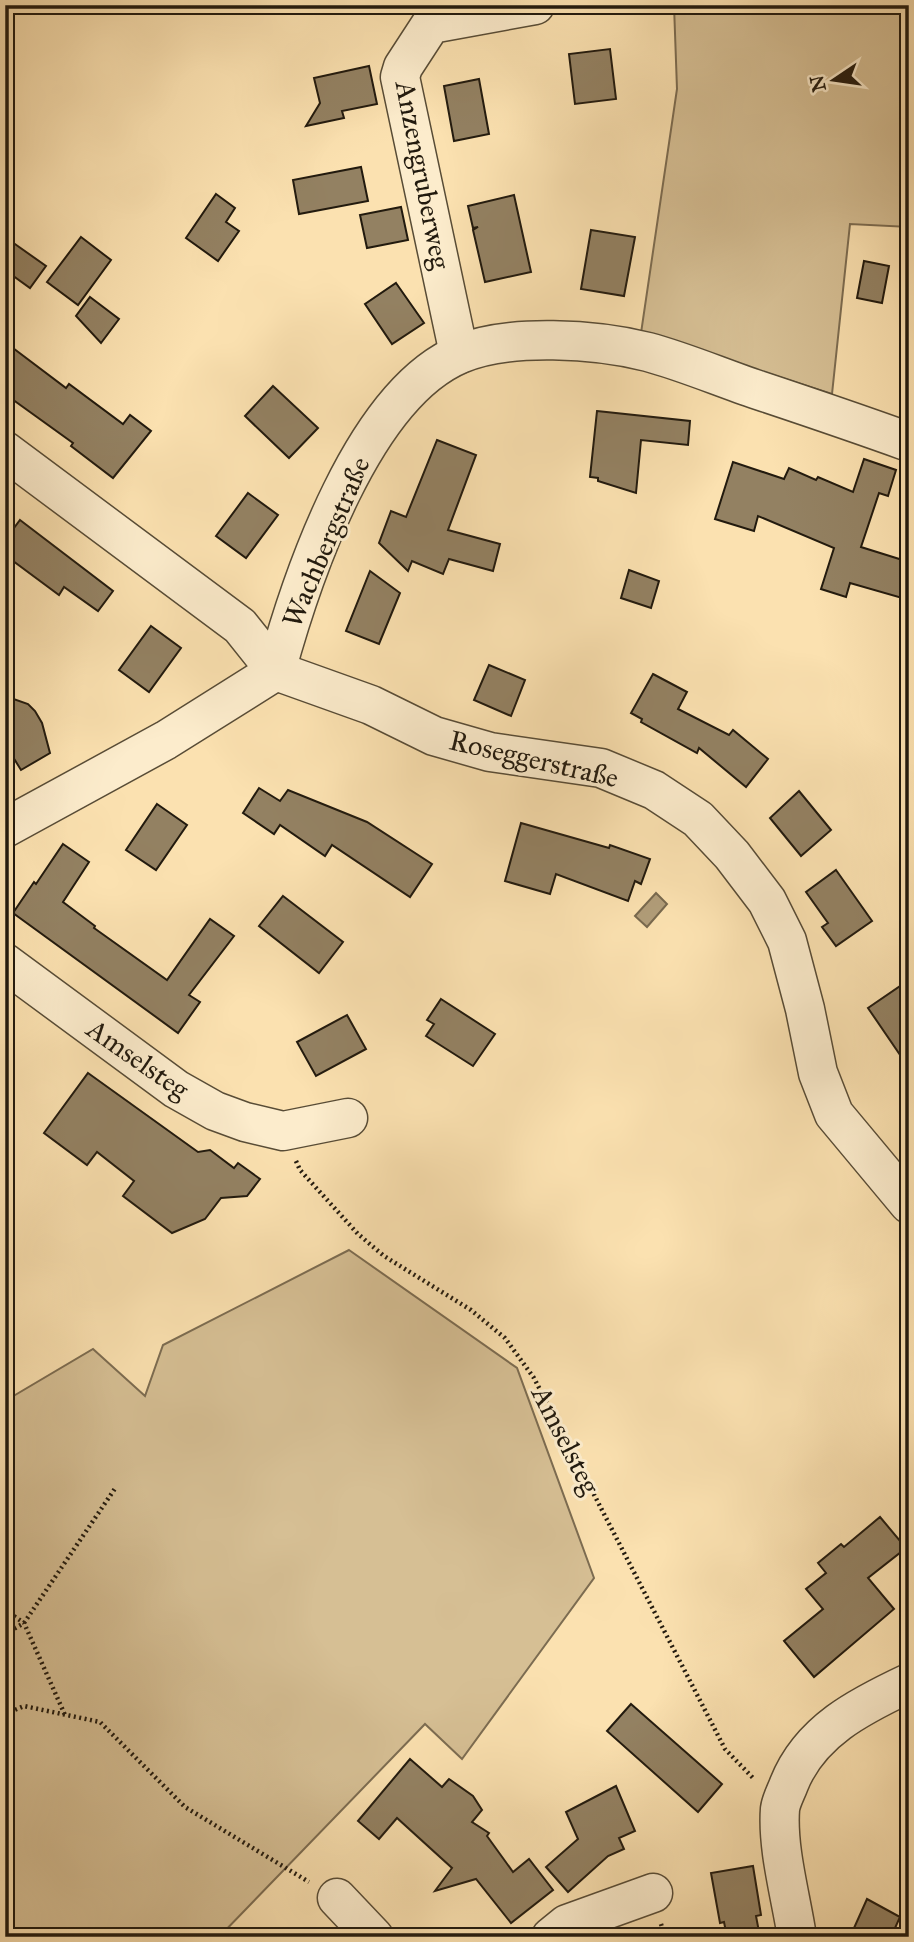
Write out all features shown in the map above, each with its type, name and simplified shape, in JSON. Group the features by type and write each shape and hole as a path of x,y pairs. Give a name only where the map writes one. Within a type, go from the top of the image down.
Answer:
{"street":[{"name":"Anzengruberweg","path":"459,354 400,77 402,66 431,24 536,5"},
{"name":"Wachbergstraße","path":"276,671 289,624 356,461 387,415 419,380 459,354 528,341 584,343 647,352 909,442"},
{"path":"5,451 240,625 276,671 166,740 5,828"},
{"name":"Roseggerstraße","path":"276,671 371,705 434,736 490,752 601,768 654,790 698,819 732,855 767,901 786,941 805,1009 818,1073 834,1114 909,1204"},
{"name":"Amselsteg","path":"5,963 176,1089 215,1111 283,1131 348,1118"},
{"path":"797,1937 781,1837 780,1806 797,1764 833,1726 863,1705 909,1683"},
{"path":"551,1937 567,1924 653,1893"},
{"path":"337,1898 374,1937"}],"path":[{"name":"Amselsteg","path":"283,1131 300,1170 358,1234 384,1256 471,1310 505,1338 534,1378 724,1749 780,1806"},
{"path":"5,1634 24,1623 116,1487"},
{"path":"5,1610 24,1623 65,1715"},
{"path":"5,1714 24,1706 100,1722 185,1807 337,1898"}],"shaded area":[{"path":"674,5 909,5 909,227 850,224 832,394 641,333 677,89"},
{"path":"656,893 667,904 647,927 635,916"},
{"path":"349,1250 517,1368 594,1578 462,1759 425,1724 219,1937 5,1937 5,1401 93,1349 145,1396 163,1345"}],"building":[{"path":"610,49 616,99 575,104 569,54"},
{"path":"369,66 377,104 342,111 344,118 306,126 320,103 314,78"},
{"path":"479,79 489,134 454,141 444,86"},
{"path":"361,167 368,201 299,214 293,180"},
{"path":"216,194 235,208 226,222 239,231 218,261 186,238"},
{"path":"514,195 531,272 485,282 473,230 478,227 473,228 468,206"},
{"path":"401,207 408,240 367,248 360,215"},
{"path":"591,230 635,237 624,296 581,289"},
{"path":"5,237 46,266 30,288 5,270"},
{"path":"81,237 111,260 78,305 47,282"},
{"path":"864,261 889,266 882,303 857,298"},
{"path":"396,283 424,323 392,344 365,304"},
{"path":"90,297 119,319 101,343 76,316"},
{"path":"5,342 66,388 69,384 123,424 130,415 151,431 113,478 71,446 73,443 5,394"},
{"path":"273,386 318,428 289,458 245,416"},
{"path":"597,411 690,421 688,445 641,440 636,493 598,481 598,478 590,477"},
{"path":"437,440 476,455 448,530 500,544 493,571 449,559 443,574 412,561 408,571 379,543 391,511 406,517"},
{"path":"864,459 896,470 888,496 879,493 861,547 909,562 909,600 850,583 846,597 821,589 834,548 758,516 754,531 715,519 733,462 784,479 789,468 853,492"},
{"path":"248,493 278,515 246,558 216,536"},
{"path":"20,520 113,591 98,611 64,587 59,595 5,555 5,540"},
{"path":"629,570 659,581 651,608 621,598"},
{"path":"370,571 400,593 379,644 346,631"},
{"path":"151,626 181,648 149,692 119,670"},
{"path":"489,665 525,680 511,716 474,700"},
{"path":"653,674 687,692 678,709 729,735 733,730 768,759 746,787 699,748 697,753 641,722 642,719 631,713"},
{"path":"5,696 28,704 35,711 42,723 50,753 21,770 5,744"},
{"path":"259,788 280,801 288,790 367,822 432,864 410,897 332,845 325,856 280,825 274,834 243,813"},
{"path":"799,791 831,830 801,856 770,818"},
{"path":"157,804 187,825 156,870 126,850"},
{"path":"521,823 609,848 610,845 650,859 641,884 635,881 628,901 556,874 550,894 505,881"},
{"path":"63,844 89,862 63,902 95,926 94,928 167,980 210,919 234,936 189,995 200,1002 178,1033 13,913"},
{"path":"836,870 872,921 836,946 822,927 828,923 806,892"},
{"path":"283,896 343,942 319,973 259,926"},
{"path":"909,980 909,1068 868,1008"},
{"path":"441,999 495,1034 473,1066 426,1036 434,1024 427,1020"},
{"path":"347,1015 366,1049 316,1076 297,1042"},
{"path":"88,1073 198,1152 210,1150 234,1168 238,1163 260,1179 247,1196 221,1198 205,1219 172,1233 123,1196 134,1181 97,1152 87,1165 44,1133"},
{"path":"880,1517 906,1548 868,1578 894,1609 814,1677 784,1641 823,1609 806,1589 826,1573 818,1563 841,1544 844,1547"},
{"path":"631,1704 722,1784 698,1812 607,1731"},
{"path":"410,1759 442,1787 449,1779 473,1796 482,1810 472,1822 489,1833 487,1836 513,1872 529,1859 553,1890 511,1923 476,1879 435,1891 452,1868 397,1818 379,1839 358,1821"},
{"path":"616,1786 635,1831 619,1838 624,1849 608,1856 568,1892 546,1867 578,1839 566,1812"},
{"path":"753,1866 761,1915 756,1916 760,1937 727,1937 724,1922 720,1923 711,1873"},
{"path":"867,1899 900,1917 891,1937 850,1937"}]}
